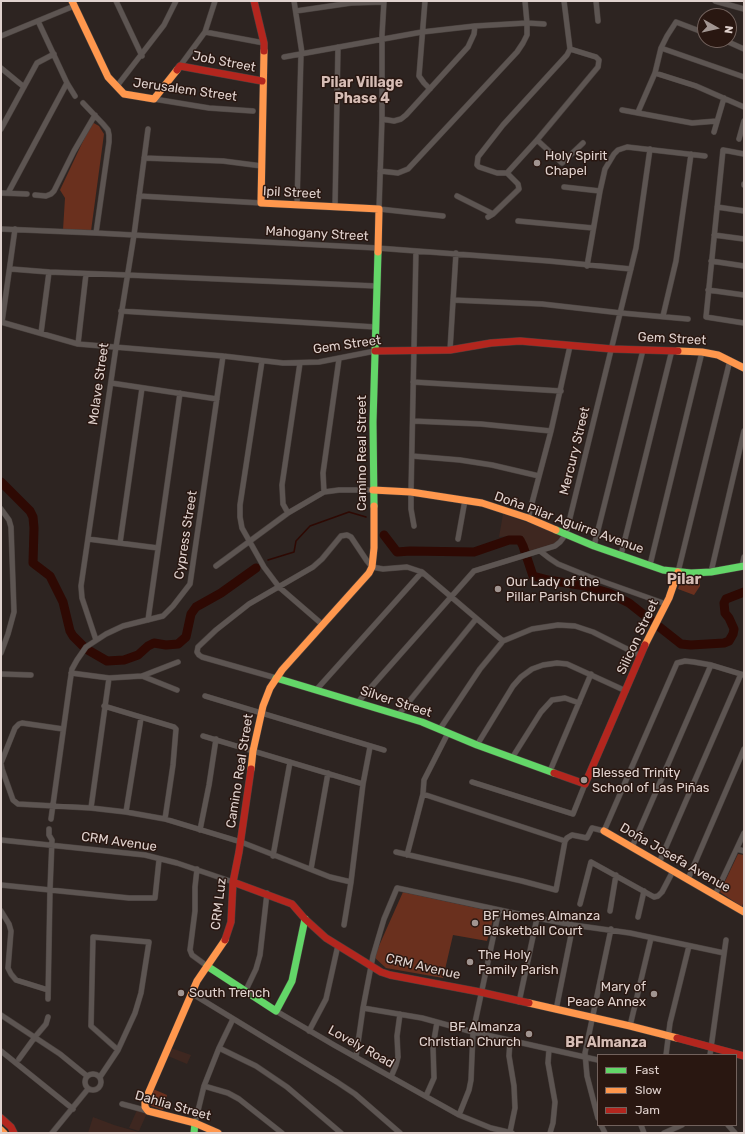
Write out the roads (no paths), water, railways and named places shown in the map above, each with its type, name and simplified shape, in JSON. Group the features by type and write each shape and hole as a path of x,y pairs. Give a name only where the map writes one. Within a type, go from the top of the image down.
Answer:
{"street":[{"path":"116,1 142,56"},
{"path":"117,86 164,26 176,1"},
{"path":"154,99 205,32 215,1"},
{"path":"254,1 264,43 264,75 262,81 261,203"},
{"path":"294,1 302,54 297,204"},
{"path":"296,11 351,3 384,1"},
{"name":"Camino Real Street","path":"237,863 253,751 261,713 270,688 276,678 364,580 372,567 374,548 373,422 375,327 382,119 382,39 384,1"},
{"path":"425,1 420,76 430,89"},
{"path":"380,171 398,173 408,169 516,52 523,43 526,35 527,23 525,1"},
{"path":"488,217 519,189 518,184 507,173 497,173 479,167 477,165 478,157 503,126 567,55 570,49 564,1"},
{"path":"596,1 598,21"},
{"path":"715,1 744,9"},
{"path":"1,36 38,21 73,4"},
{"name":"Jerusalem Street","path":"73,4 108,77 124,94 209,108 253,111"},
{"path":"38,21 67,83 75,96"},
{"path":"638,112 655,72 661,48 676,22 697,30"},
{"path":"284,57 422,32 475,26 527,23 544,24"},
{"path":"382,119 394,121 406,115 468,47 474,34 475,26"},
{"path":"205,32 264,43"},
{"path":"335,207 338,47"},
{"path":"661,48 744,78"},
{"path":"507,173 537,140 600,64 600,60 596,57 570,49"},
{"path":"1,129 37,63 54,54"},
{"name":"Job Street","path":"180,66 262,81"},
{"path":"1,68 24,87"},
{"path":"655,72 696,86 744,106"},
{"path":"8,193 67,83"},
{"path":"714,132 724,98"},
{"path":"83,103 96,115 108,130 109,142 96,233"},
{"path":"622,110 692,123 717,121"},
{"path":"1,115 6,118"},
{"path":"35,195 46,196 54,191 74,151 96,115"},
{"path":"739,139 744,120"},
{"name":"Molave Street","path":"96,640 81,593 81,586 121,311 134,235 148,129"},
{"path":"537,140 562,163 583,143"},
{"path":"587,266 605,169 609,161 618,150 627,147 705,156"},
{"name":"Mercury Street","path":"566,534 636,248 650,149"},
{"path":"744,154 723,150 706,317 744,324"},
{"path":"663,316 676,261 691,154"},
{"path":"144,158 223,161 262,166"},
{"path":"564,187 600,191"},
{"path":"1,193 27,194"},
{"name":"Ipil Street","path":"139,196 379,209 443,216"},
{"path":"457,196 493,214"},
{"path":"717,207 744,210"},
{"path":"518,221 593,228"},
{"name":"Mahogany Street","path":"1,229 456,253 631,269"},
{"path":"2,322 11,269 15,229"},
{"path":"714,235 744,239"},
{"path":"414,526 411,509 411,492 416,251"},
{"path":"450,350 456,253"},
{"path":"711,261 744,266"},
{"path":"11,269 86,274 127,274 376,286"},
{"path":"41,333 50,272"},
{"path":"78,344 86,274"},
{"path":"708,290 744,295"},
{"path":"453,300 542,304 688,319"},
{"path":"121,311 375,327"},
{"name":"Gem Street","path":"2,322 78,344 116,346 262,361 300,363 319,362 375,351 450,350 491,343 516,342 612,349 702,352 718,355 744,368"},
{"path":"528,518 561,391 570,346"},
{"path":"594,546 643,350"},
{"path":"621,555 672,350"},
{"path":"650,566 702,352"},
{"name":"Cypress Street","path":"50,819 71,673 74,664 86,647 96,640 123,626 163,616 168,612 190,584 223,356"},
{"path":"324,492 323,473 339,359"},
{"name":"Silicon Street","path":"472,782 573,814 641,656 666,604 678,572 730,360"},
{"path":"262,361 240,505 242,528 264,567 279,587 323,625"},
{"path":"288,513 283,504 282,485 300,363"},
{"path":"413,382 561,391"},
{"path":"111,383 217,399"},
{"path":"120,543 142,388"},
{"path":"148,620 180,393"},
{"path":"413,421 488,425 551,431"},
{"path":"711,572 744,431"},
{"path":"412,456 473,462 515,469 539,476"},
{"name":"Doña Pilar Aguirre Avenue","path":"216,566 288,513 324,492 339,490 411,492 464,500 498,508 528,518 594,546 663,570 678,572 711,572 743,566"},
{"path":"458,539 464,500"},
{"path":"1,509 9,520 11,527 14,612 1,653"},
{"path":"358,702 474,571 555,546 566,534"},
{"path":"279,587 312,567 322,559 341,536 347,535 351,537 372,567 383,569 407,567 422,572 503,641"},
{"path":"88,539 158,548"},
{"path":"540,551 558,564 666,604"},
{"path":"743,566 744,557"},
{"path":"317,689 422,572"},
{"name":"Silver Street","path":"279,587 249,604 237,613 198,647 197,652 199,655 399,714 440,729 477,745 585,784"},
{"path":"399,714 476,618"},
{"path":"440,729 480,669 503,641 532,629 558,625 574,626 593,632 641,656"},
{"path":"604,831 677,663 685,661 743,674 659,863"},
{"path":"71,673 109,678 142,676 178,662"},
{"path":"477,745 513,686 521,677 532,669 543,665 557,663 567,664 626,691"},
{"path":"632,847 711,666"},
{"path":"1,674 31,675"},
{"path":"550,771 591,674"},
{"path":"142,676 177,690"},
{"path":"91,808 109,678"},
{"path":"205,696 384,750"},
{"path":"512,758 541,712 552,700 565,698 579,703"},
{"path":"104,706 174,727 176,729 173,765 165,819"},
{"path":"126,812 141,718"},
{"path":"63,729 26,723 19,724 15,728 1,763 3,774 15,803 21,805 91,808 165,819 241,842 273,856 330,877 351,882"},
{"path":"407,855 423,794 426,775 448,733"},
{"path":"203,736 363,784"},
{"path":"200,830 216,739"},
{"path":"344,925 363,784 370,747"},
{"path":"688,879 744,749"},
{"path":"273,856 290,762"},
{"path":"311,869 328,773"},
{"path":"396,852 556,890 565,841 423,794"},
{"name":"Doña Josefa Avenue","path":"565,841 572,835 587,838 593,828 604,831 744,912"},
{"path":"48,998 52,845 52,838 49,835 49,829"},
{"path":"715,895 744,833"},
{"name":"CRM Avenue","path":"1,840 145,855 159,860 177,863 267,893 292,904 305,919 326,938 381,972 480,992 630,1026 735,1054"},
{"path":"737,849 744,851"},
{"path":"1,885 129,898 155,898 159,860"},
{"path":"580,904 591,862 654,897 658,896 662,892 673,871"},
{"name":"CRM Luz","path":"148,1111 145,1103 146,1098 191,993 197,981 224,943 229,930 231,922 233,882 237,863"},
{"path":"197,869 195,911 190,951 192,955 207,966"},
{"path":"610,911 616,876"},
{"path":"356,1057 363,1008 372,966 384,920 397,888 573,925 611,929 724,954"},
{"path":"638,917 644,891"},
{"path":"245,992 256,969 260,955 267,893"},
{"path":"459,1115 466,1100 471,1080 473,1032 480,992 499,910"},
{"path":"1,911 9,924 11,931 8,968 11,974 16,980 48,990"},
{"path":"519,1002 537,918"},
{"path":"276,1011 292,981 305,919"},
{"path":"556,1010 573,925"},
{"path":"597,1114 588,1081 585,1053 611,929"},
{"path":"100,1077 118,1050 126,1036 138,1003 149,942 93,937 91,1026 118,1050"},
{"path":"630,1026 651,938"},
{"path":"710,1054 726,940"},
{"path":"308,1031 326,999 338,945"},
{"path":"666,1054 668,1035 689,946"},
{"name":"Lovely Road","path":"207,966 245,992 308,1031 391,1078 459,1115 491,1128 511,1133"},
{"path":"191,993 355,1094 400,1133"},
{"path":"363,1008 437,1022 473,1032 597,1060"},
{"path":"391,1078 398,1057 397,1036 400,1014"},
{"path":"1,1015 60,1054 87,1076"},
{"path":"19,1059 46,1024 48,1018"},
{"path":"194,1133 204,1086 219,1048 233,1019"},
{"path":"426,1096 434,1078 433,1046 437,1022"},
{"path":"510,1040 509,1056 514,1086 515,1108 511,1133"},
{"path":"219,1048 256,1066 281,1082 341,1133"},
{"path":"549,1049 548,1063 555,1102 553,1123 550,1133"},
{"path":"1,1051 73,1109"},
{"path":"87,1076 94,1073 100,1077 102,1082 98,1088 93,1090 88,1089"},
{"path":"87,1076 85,1083 88,1089"},
{"path":"204,1086 228,1093 239,1099 282,1133"},
{"path":"52,1133 88,1089"},
{"name":"Dahlia Street","path":"122,1104 196,1123 218,1133"},
{"path":"1,1118 14,1133"},
{"path":"664,1133 680,1126"},
{"path":"1,1130 4,1133"}],"waterway":[{"path":"1,482 30,511 33,517 34,528 33,563 50,576 63,602 70,631 83,646"},
{"path":"268,560 294,552 296,541 310,526 349,512 366,517"},
{"path":"384,535 397,552 474,552 509,540 520,540 533,576 585,586 609,593 629,603 681,644 691,645 724,643 729,641 734,629 725,613 724,603 726,599 744,592"},
{"path":"88,650 107,661 124,660 138,655 154,643 166,645 178,644 186,637 191,614 196,607 221,593 256,568"}],"place":[{"name":"Holy Spirit Chapel","path":"537,163"},
{"name":"Our Lady of the Pillar Parish Church","path":"498,589"},
{"name":"Blessed Trinity School of Las Piñas","path":"584,780"},
{"name":"BF Homes Almanza Basketball Court","path":"475,923"},
{"name":"The Holy Family Parish","path":"470,962"},
{"name":"South Trench","path":"181,993"},
{"name":"Mary of Peace Annex","path":"654,994"},
{"name":"BF Almanza Christian Church","path":"529,1034"}],"district":[{"name":"Pilar Village Phase 4","path":"362,92"},
{"name":"Pilar","path":"684,580"},
{"name":"BF Almanza","path":"606,1043"}]}
